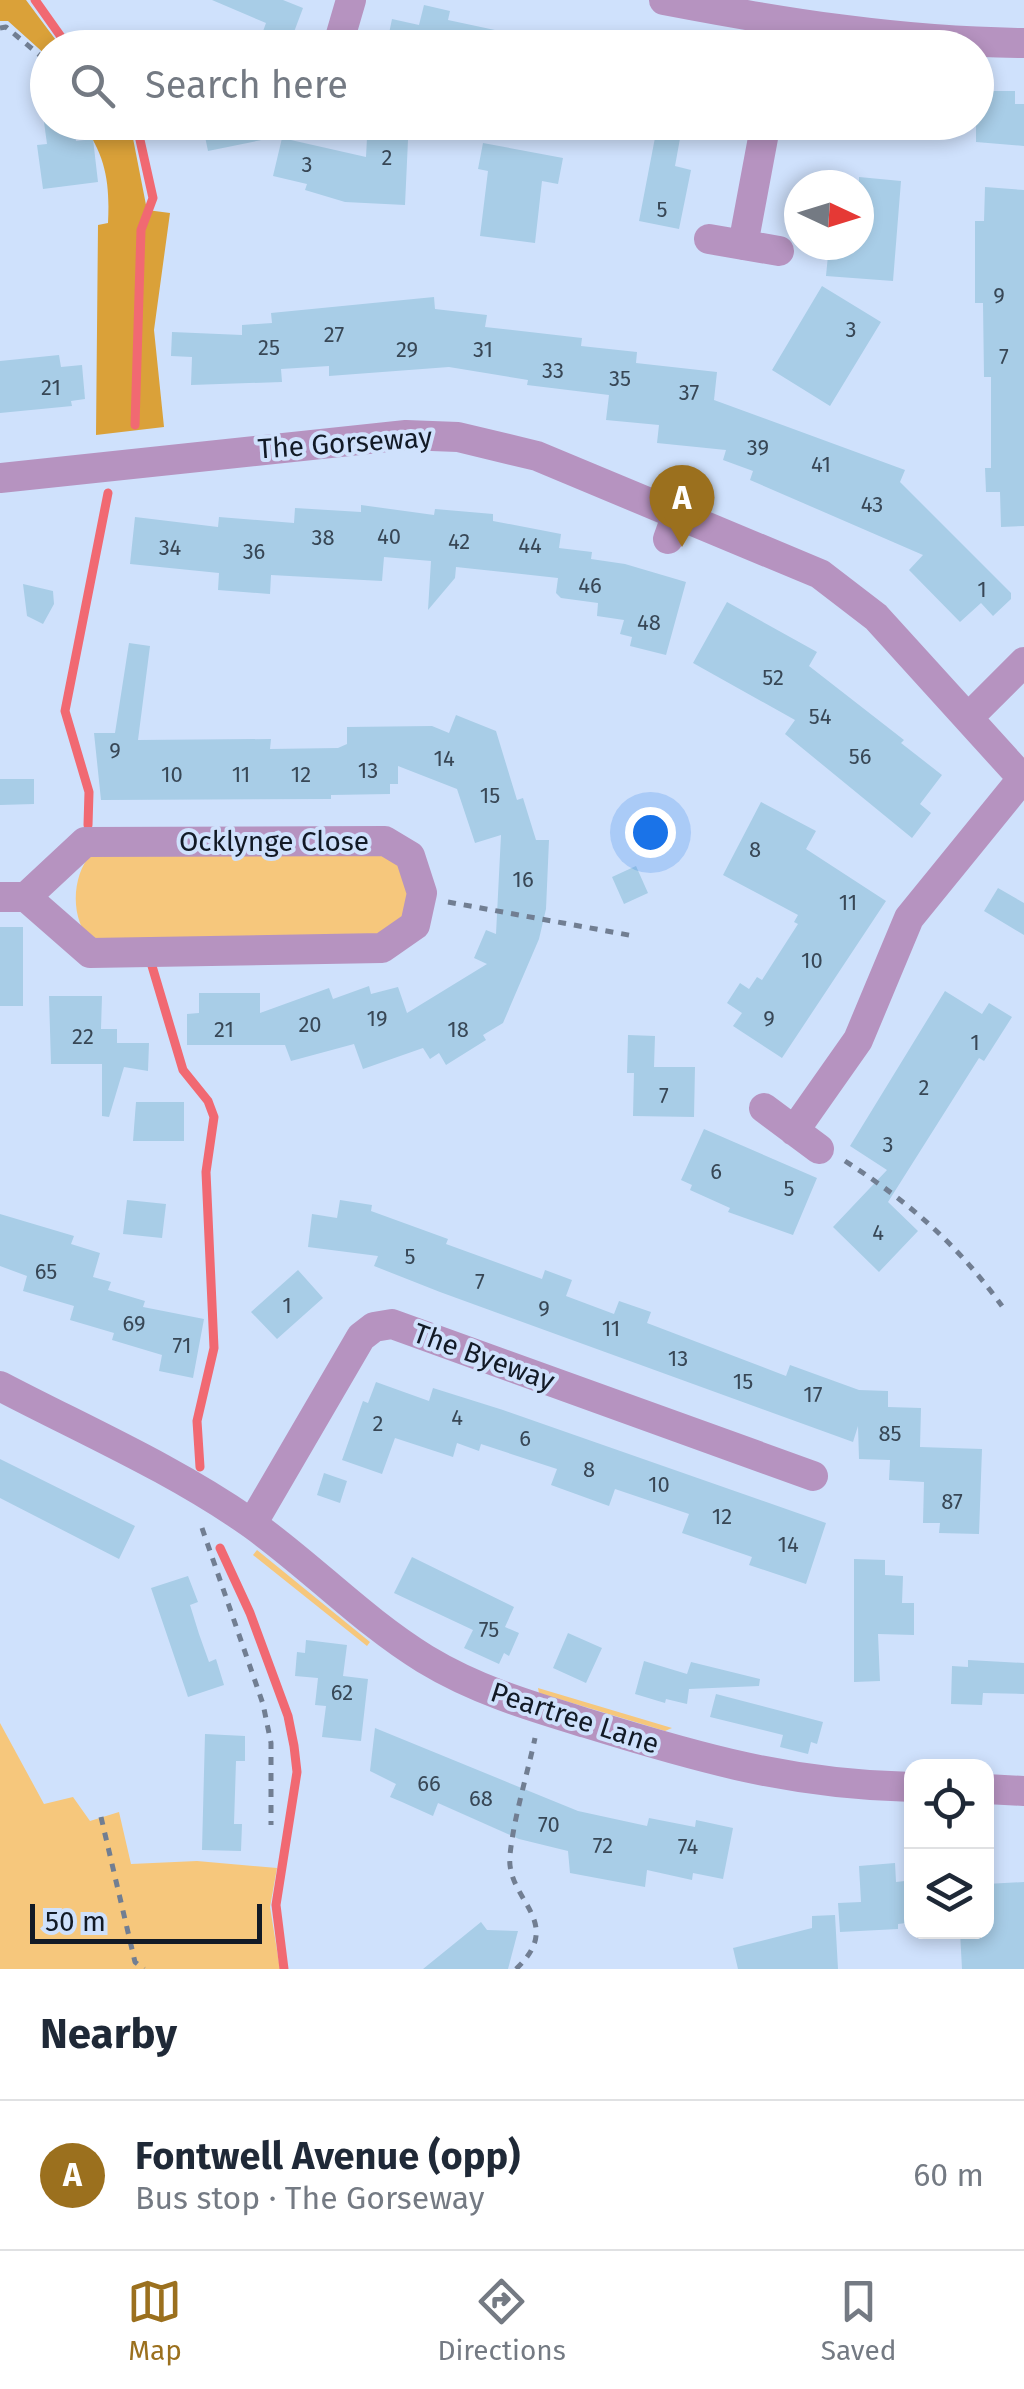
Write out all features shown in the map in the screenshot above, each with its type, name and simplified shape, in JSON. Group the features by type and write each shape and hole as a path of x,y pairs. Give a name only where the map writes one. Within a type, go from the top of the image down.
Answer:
{"street":[{"path":"342,30 351,0"},
{"path":"664,0 762,30"},
{"path":"994,43 1024,43"},
{"path":"743,245 763,140"},
{"path":"709,239 778,251"},
{"name":"The Gorseway","path":"0,478 406,435 458,437 537,456 820,574 876,617 1023,779"},
{"path":"968,718 1024,662"},
{"path":"794,1131 858,1040 909,918 1023,779"},
{"name":"Ocklynge Close","path":"384,841 410,856 422,894 415,926 382,948 90,953 13,897 86,842 384,841"},
{"path":"764,1108 819,1150"},
{"name":"The Byeway","path":"252,1524 361,1337 374,1327 392,1324 813,1476"},
{"name":"Peartree Lane","path":"0,1386 180,1479 252,1524 426,1660 490,1693 709,1761 822,1784 904,1786"},
{"path":"994,1789 1024,1791"}],"path":[{"path":"0,28 6,27 30,47"},
{"path":"422,894 634,936"},
{"path":"819,1150 905,1200 974,1268 1002,1306"},
{"path":"180,1479 211,1549 263,1704 271,1742 271,1825"},
{"path":"516,1969 531,1955 538,1928 509,1860 542,1709"},
{"path":"100,1818 136,1962 144,1969"}],"shaded area":[{"path":"0,0 26,0 48,30 30,30 30,41 8,21 0,21"},
{"path":"92,140 133,140 147,210 170,213 154,330 164,427 96,435 98,225 108,223 108,195 101,159"},
{"path":"383,852 404,864 411,893 406,919 382,936 92,942 77,911 77,886 91,854"},
{"path":"257,1550 370,1642 367,1646 253,1555"},
{"path":"538,1688 672,1728 665,1731 539,1693"},
{"path":"0,1723 44,1804 73,1797 90,1821 119,1812 131,1864 197,1861 277,1868 270,1907 280,1969 0,1969"}],"building":[{"path":"212,0 283,0 303,8 295,30 263,30 266,23"},
{"path":"424,5 450,11 448,20 494,30 390,30 392,19 419,25"},
{"path":"994,91 1015,91 1015,104 1024,104 1024,146 976,142 994,140"},
{"path":"46,140 93,140 98,182 43,189 37,145 47,144"},
{"path":"206,140 262,140 208,151"},
{"path":"282,140 366,157 367,140 408,140 405,205 345,202 305,190 307,184 273,176"},
{"path":"655,140 680,140 675,166 691,170 679,229 639,221"},
{"path":"483,143 563,158 558,184 542,181 535,243 480,236 488,171 478,169"},
{"path":"874,178 901,181 893,281 826,276 828,260 874,260"},
{"path":"985,187 1024,190 1024,526 1001,527 1000,492 986,492 985,468 991,468 991,377 984,377 983,303 975,303 975,221 984,221"},
{"path":"822,286 881,322 830,406 772,370"},
{"path":"434,297 435,309 487,315 485,327 582,338 581,346 637,352 636,363 717,372 714,400 905,470 900,482 1011,593 1011,599 993,616 981,603 960,622 909,570 923,555 750,480 753,471 723,460 726,450 657,443 659,425 606,420 609,395 527,385 528,380 449,367 329,376 329,366 281,369 282,382 191,385 192,357 171,356 172,332 242,335 242,325 272,323 271,313"},
{"path":"59,355 61,367 82,365 85,399 71,401 72,406 0,413 0,361"},
{"path":"361,505 434,515 435,509 493,514 493,521 561,534 559,548 592,552 591,559 625,564 686,582 666,655 630,646 632,637 620,634 624,620 597,616 598,603 561,598 556,593 558,578 456,567 455,578 428,610 431,561 384,557 382,581 271,575 270,594 218,590 219,573 130,564 135,517 218,527 219,517 294,523 295,508 361,512"},
{"path":"23,584 53,591 54,604 43,624 27,616"},
{"path":"727,602 817,652 809,666 942,775 920,804 931,813 912,838 785,734 795,720 693,663"},
{"path":"129,643 150,646 138,740 271,739 270,749 338,748 347,744 347,727 432,726 449,733 456,715 496,731 517,800 523,798 536,840 549,840 546,909 539,939 503,1023 483,1035 486,1040 446,1065 439,1053 430,1059 423,1048 363,1069 354,1044 291,1061 285,1045 187,1045 187,1014 199,1013 199,993 260,993 260,1013 329,988 333,999 369,986 371,994 398,987 407,1013 487,964 474,958 486,930 496,934 501,835 475,843 457,789 398,766 398,784 390,784 390,794 331,795 331,799 101,800 94,733 115,733"},
{"path":"0,779 34,779 34,804 0,805"},
{"path":"761,802 816,831 806,849 886,901 782,1058 733,1026 742,1013 727,1003 740,983 749,989 757,977 762,980 798,924 794,922 798,915 723,875"},
{"path":"636,866 648,893 624,904 612,877"},
{"path":"998,888 1024,903 1024,935 984,911"},
{"path":"0,927 23,927 23,1006 0,1006"},
{"path":"945,991 982,1014 989,1003 1012,1017 984,1061 979,1058 888,1202 918,1231 879,1272 833,1227 887,1170 850,1146"},
{"path":"49,996 102,996 101,1029 117,1029 117,1043 149,1043 148,1071 124,1067 109,1117 102,1116 102,1064 51,1064"},
{"path":"628,1035 655,1036 654,1067 695,1067 694,1117 633,1116 634,1073 627,1073"},
{"path":"136,1102 184,1102 184,1141 133,1141"},
{"path":"704,1129 817,1178 793,1235 728,1212 730,1208 690,1190 692,1185 681,1180"},
{"path":"127,1200 166,1204 162,1238 123,1234"},
{"path":"340,1200 372,1205 371,1211 448,1239 446,1244 542,1279 545,1270 572,1280 566,1296 614,1314 619,1301 651,1312 647,1323 786,1376 790,1365 859,1390 888,1391 888,1407 921,1408 920,1447 982,1449 979,1534 939,1533 940,1523 923,1523 924,1482 889,1480 890,1460 859,1459 858,1426 853,1442 440,1292 374,1266 378,1256 308,1247 312,1214 337,1218"},
{"path":"0,1214 74,1236 71,1244 100,1253 93,1277 111,1282 108,1290 145,1301 143,1307 204,1319 193,1378 159,1371 162,1355 112,1340 114,1333 70,1320 74,1306 23,1291 27,1276 0,1266"},
{"path":"298,1270 323,1298 277,1339 251,1312"},
{"path":"376,1382 429,1401 433,1388 826,1523 806,1584 749,1565 752,1557 682,1533 689,1514 615,1489 609,1506 551,1485 557,1469 481,1444 479,1451 457,1443 453,1457 395,1438 382,1474 342,1460 363,1401 368,1403"},
{"path":"0,1459 135,1526 119,1559 0,1498"},
{"path":"324,1473 347,1481 340,1503 317,1495"},
{"path":"412,1557 514,1607 505,1627 519,1633 509,1656 504,1653 499,1664 464,1648 473,1630 394,1593"},
{"path":"854,1559 885,1560 885,1575 903,1576 902,1603 914,1603 914,1635 878,1634 880,1681 854,1682"},
{"path":"188,1576 198,1602 190,1605 199,1634 209,1662 216,1659 224,1685 188,1697 151,1588"},
{"path":"568,1633 602,1648 586,1683 553,1668"},
{"path":"306,1640 347,1645 343,1676 368,1679 361,1741 322,1737 326,1706 315,1705 318,1678 295,1676 297,1652 305,1653"},
{"path":"968,1660 1024,1663 1024,1694 983,1693 982,1705 951,1704 952,1666 968,1667"},
{"path":"644,1661 687,1674 691,1662 760,1679 759,1686 689,1689 687,1704 666,1699 665,1703 635,1694"},
{"path":"716,1694 823,1722 817,1744 811,1742 808,1754 780,1747 783,1735 710,1717"},
{"path":"375,1728 578,1811 647,1826 649,1818 695,1827 696,1820 733,1828 723,1879 693,1873 692,1880 647,1870 645,1887 570,1873 568,1851 519,1839 438,1803 433,1816 390,1797 396,1784 370,1771"},
{"path":"205,1734 245,1736 245,1761 236,1761 234,1824 242,1824 241,1851 202,1850"},
{"path":"895,1863 896,1882 904,1881 904,1923 898,1924 898,1929 840,1932 838,1903 861,1902 859,1866"},
{"path":"1024,1882 1024,1969 962,1969 960,1939 994,1939 994,1884"},
{"path":"835,1915 838,1969 738,1969 733,1948 812,1928 812,1916"},
{"path":"481,1922 487,1930 518,1931 508,1969 423,1969"}],"waterway":[{"path":"35,0 56,30"},
{"path":"135,425 141,230 153,198 140,140"},
{"path":"88,825 89,792 65,711 108,493"},
{"path":"152,966 183,1070 208,1101 214,1117 206,1172 214,1348 197,1421 200,1467"},
{"path":"220,1548 250,1613 288,1716 294,1746 297,1772 276,1905 284,1969"}],"place":[{"name":"Fontwell Avenue (opp)","path":"682,547"}]}
